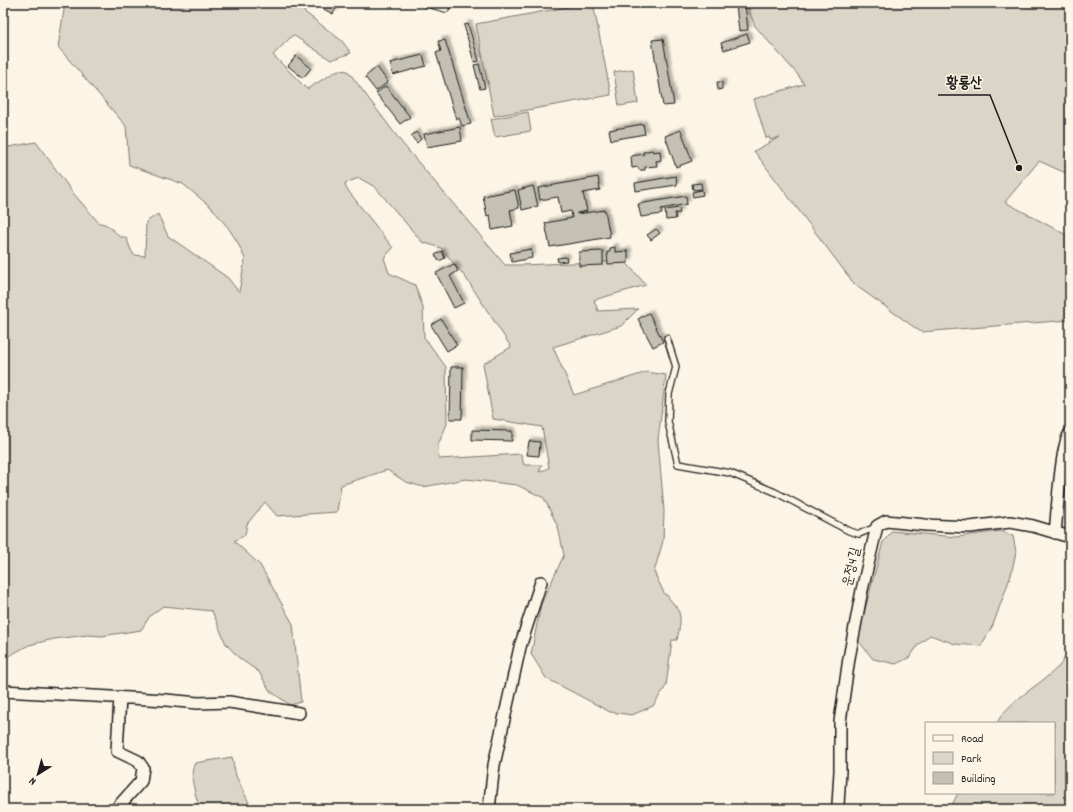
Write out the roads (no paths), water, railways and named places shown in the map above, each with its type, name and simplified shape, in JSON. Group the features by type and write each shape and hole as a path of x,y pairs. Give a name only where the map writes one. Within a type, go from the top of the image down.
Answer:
{"street":[{"path":"1055,533 1064,452 1068,436 1070,434"},
{"path":"877,526 886,521 925,526 970,526 1010,522 1033,526 1070,537"},
{"name":"운정4길","path":"836,809 838,805 840,771 840,722 849,658 862,590 877,526"},
{"path":"489,809 494,765 520,647 541,582"},
{"path":"3,691 198,703 229,702 299,713"},
{"path":"116,809 141,781 143,768 138,760 116,751 120,697"}],"lane":[{"path":"424,3 446,9"},
{"path":"667,338 676,367 668,394 668,422 678,464 730,473 775,492 849,532 859,534 877,526"}],"place":[{"name":"황룡산","path":"1019,168"}]}
